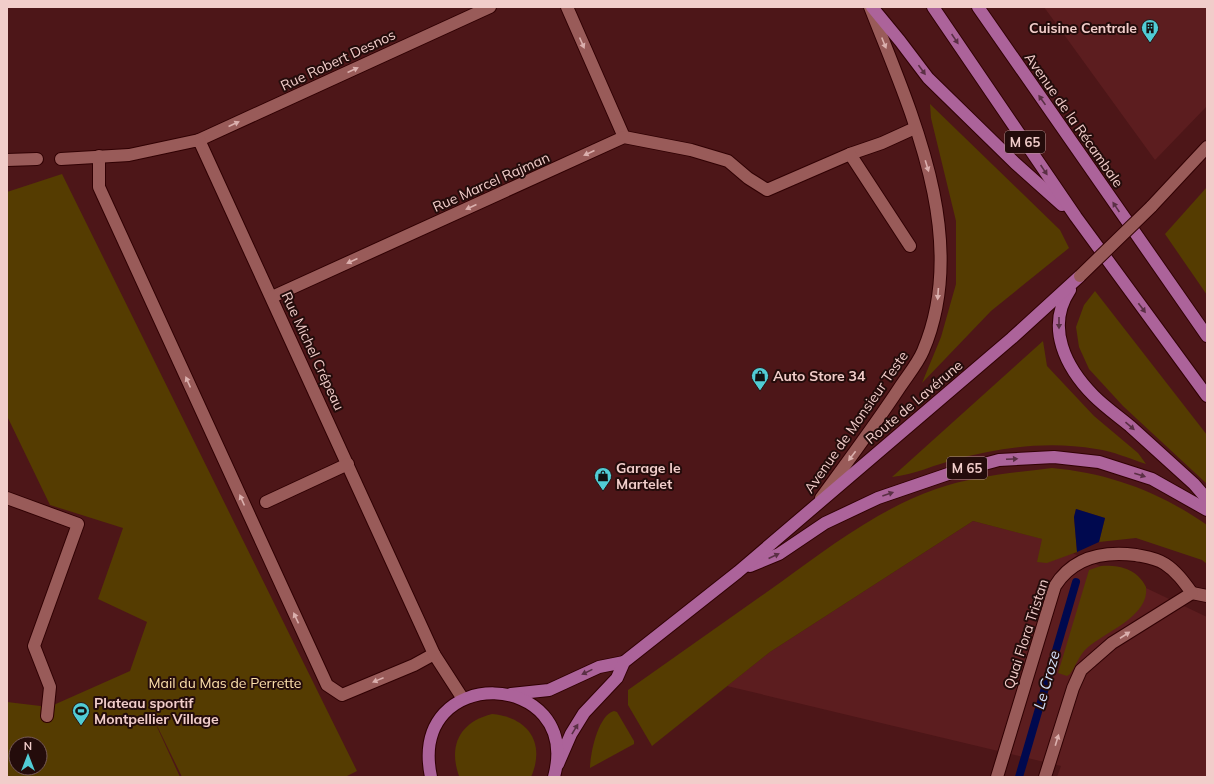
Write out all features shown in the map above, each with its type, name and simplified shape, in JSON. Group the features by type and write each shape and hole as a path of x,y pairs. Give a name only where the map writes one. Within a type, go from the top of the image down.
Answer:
{"main road":[{"path":"871,7 900,41 928,78 1015,163 1076,217"},
{"name":"M 65","path":"933,7 1118,277 1207,396"},
{"name":"Avenue de la Récambale","path":"978,7 1207,336"},
{"path":"1080,276 1065,298 1059,313 1062,345 1071,370 1095,397 1188,478 1207,499"},
{"name":"Route de Lavérune","path":"558,764 584,713 617,678 624,662 738,572 1012,338 1080,276"},
{"name":"M 65","path":"738,572 778,554 825,523 878,498 951,473 999,460 1054,457 1099,462 1152,479 1207,510"},
{"name":"Route de Lavérune","path":"510,694 549,690 599,666 624,662"},
{"path":"424,777 428,762 429,743 436,725 447,710 463,699 478,694 494,692 510,694 527,701 545,718 552,728 557,746 558,764 554,777"},
{"path":"428,762 431,777"}],"street":[{"name":"Rue Robert Desnos","path":"199,140 490,7"},
{"path":"567,7 624,137 691,150 728,161 748,178 767,190 915,128"},
{"name":"Avenue de Monsieur Teste","path":"813,508 855,452 923,352 938,304 942,243 933,188 905,95 871,7"},
{"name":"Rue Marcel Rajman","path":"272,297 624,137"},
{"path":"60,159 129,155 199,140"},
{"name":"Rue Michel Crépeau","path":"199,140 434,654 463,699"},
{"name":"Route de Lavérune","path":"1080,276 1151,206 1207,147"},
{"path":"850,154 910,246"},
{"path":"99,156 99,187 327,685 342,695 414,665 434,654"},
{"path":"7,160 37,160"},
{"path":"266,502 348,464"},
{"path":"7,498 78,524 34,646 50,688 47,716"},
{"name":"Quai Flora Tristan","path":"997,777 1055,586 1070,568 1097,556 1116,553 1152,558 1175,572 1192,593"},
{"path":"1045,777 1073,688 1082,670 1112,644 1192,593 1207,596"}],"shaded area":[{"path":"1044,7 1207,7 1207,106 1155,160"},
{"path":"1076,509 1105,518 1099,542 1077,552 1074,517"},
{"path":"973,521 1043,539 1207,617 1207,777 1057,777 1061,766 727,686 770,652"}],"green space":[{"path":"930,104 1060,230 1069,248 991,311 922,383 941,337 956,284 956,221 931,118"},
{"name":"Mail du Mas de Perrette","path":"62,174 357,771 345,777 182,777 147,705 180,777 7,777 7,702 49,707 130,671 147,622 98,599 123,528 50,505 7,416 7,192"},
{"path":"1207,187 1207,295 1165,234"},
{"path":"1095,291 1207,435 1207,484 1123,406 1089,369 1079,347 1076,327 1084,305"},
{"path":"1043,341 1047,366 1094,416 1138,453 1146,464 1102,450 1043,445 992,451 892,477"},
{"path":"1052,468 1094,474 1133,486 1189,513 1207,525 1207,564 1202,560 1136,538 1099,542 1105,518 1076,509 1074,517 1077,552 1047,563 1037,562 1042,539 973,521 770,652 652,746 628,705 628,690 836,542 894,507 936,489 979,478"},
{"path":"1101,566 1121,567 1138,576 1146,587 1145,597 1141,607 1125,622 1087,648 1070,674 1067,676 1058,673 1089,570"},
{"path":"614,711 617,712 634,741 634,744 590,768 593,745 599,727 608,714"},
{"path":"492,714 505,716 515,720 524,726 531,734 535,743 536,753 535,765 531,777 459,776 455,754 459,736 472,723"}],"waterway":[{"name":"Le Croze","path":"1019,777 1076,582"}],"place":[{"name":"Cuisine Centrale","path":"1150,43"},
{"name":"Auto Store 34","path":"760,391"},
{"name":"Garage le Martelet","path":"603,491"},
{"name":"Plateau sportif Montpellier Village","path":"81,726"}]}
